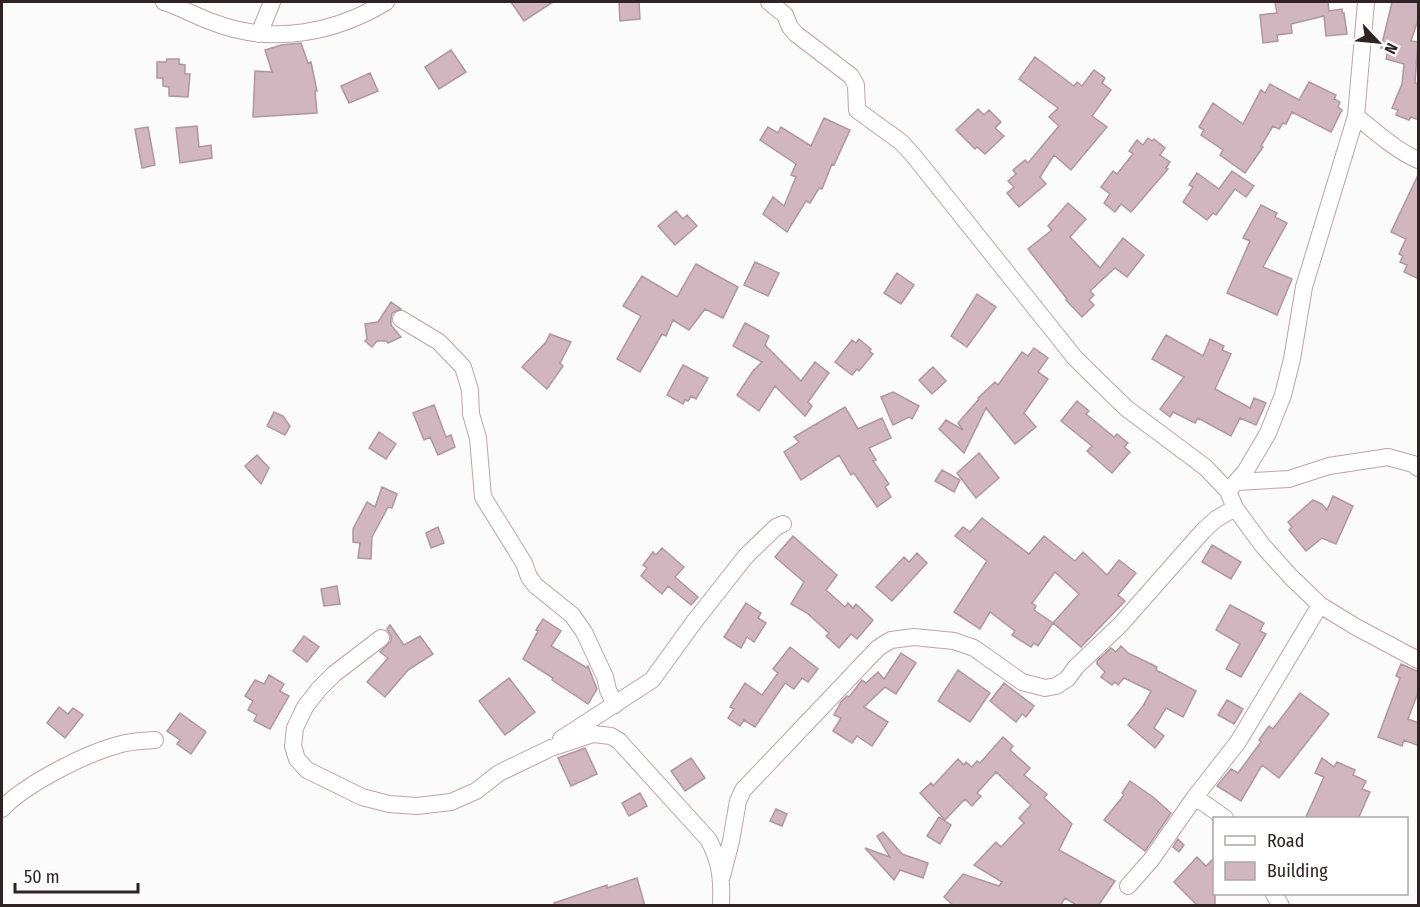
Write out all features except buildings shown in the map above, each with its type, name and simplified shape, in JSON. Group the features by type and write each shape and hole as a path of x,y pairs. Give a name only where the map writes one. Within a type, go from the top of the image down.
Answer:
{"street":[{"path":"164,2 215,23 259,34 313,32 347,22 386,2"},
{"path":"259,34 272,2"},
{"path":"769,2 784,7 790,27 796,34 851,76 856,85 857,110 907,148 1075,358 1126,408 1232,487 1236,508 1263,546 1291,577 1320,605 1419,660"},
{"path":"1232,487 1245,472 1268,433 1292,359 1304,287 1356,116 1366,2"},
{"path":"1356,116 1374,132 1410,157 1419,160"},
{"path":"401,319 439,342 463,367 468,383 471,414 477,438 483,497 524,563 529,577 536,586 572,615 584,632 605,676 615,705"},
{"path":"1232,487 1289,478 1329,465 1388,457 1419,468"},
{"path":"722,906 722,876 738,801 743,790 878,648 891,640 914,637 954,641 974,648 1022,682 1045,688 1056,686 1067,679 1076,667 1121,624 1203,531 1216,519 1236,508"},
{"path":"381,638 334,674 305,707 295,728 293,746 297,759 307,770 362,797 389,804 417,806 451,802 476,791 499,773 538,754 652,680 746,556 776,527 783,524"},
{"path":"1128,886 1151,860 1195,797 1238,742 1320,605"},
{"path":"538,754 593,735 611,736 619,741 708,839 722,876"},
{"path":"2,810 17,795 95,753 120,744 155,740"},
{"path":"1195,797 1222,817"}]}
